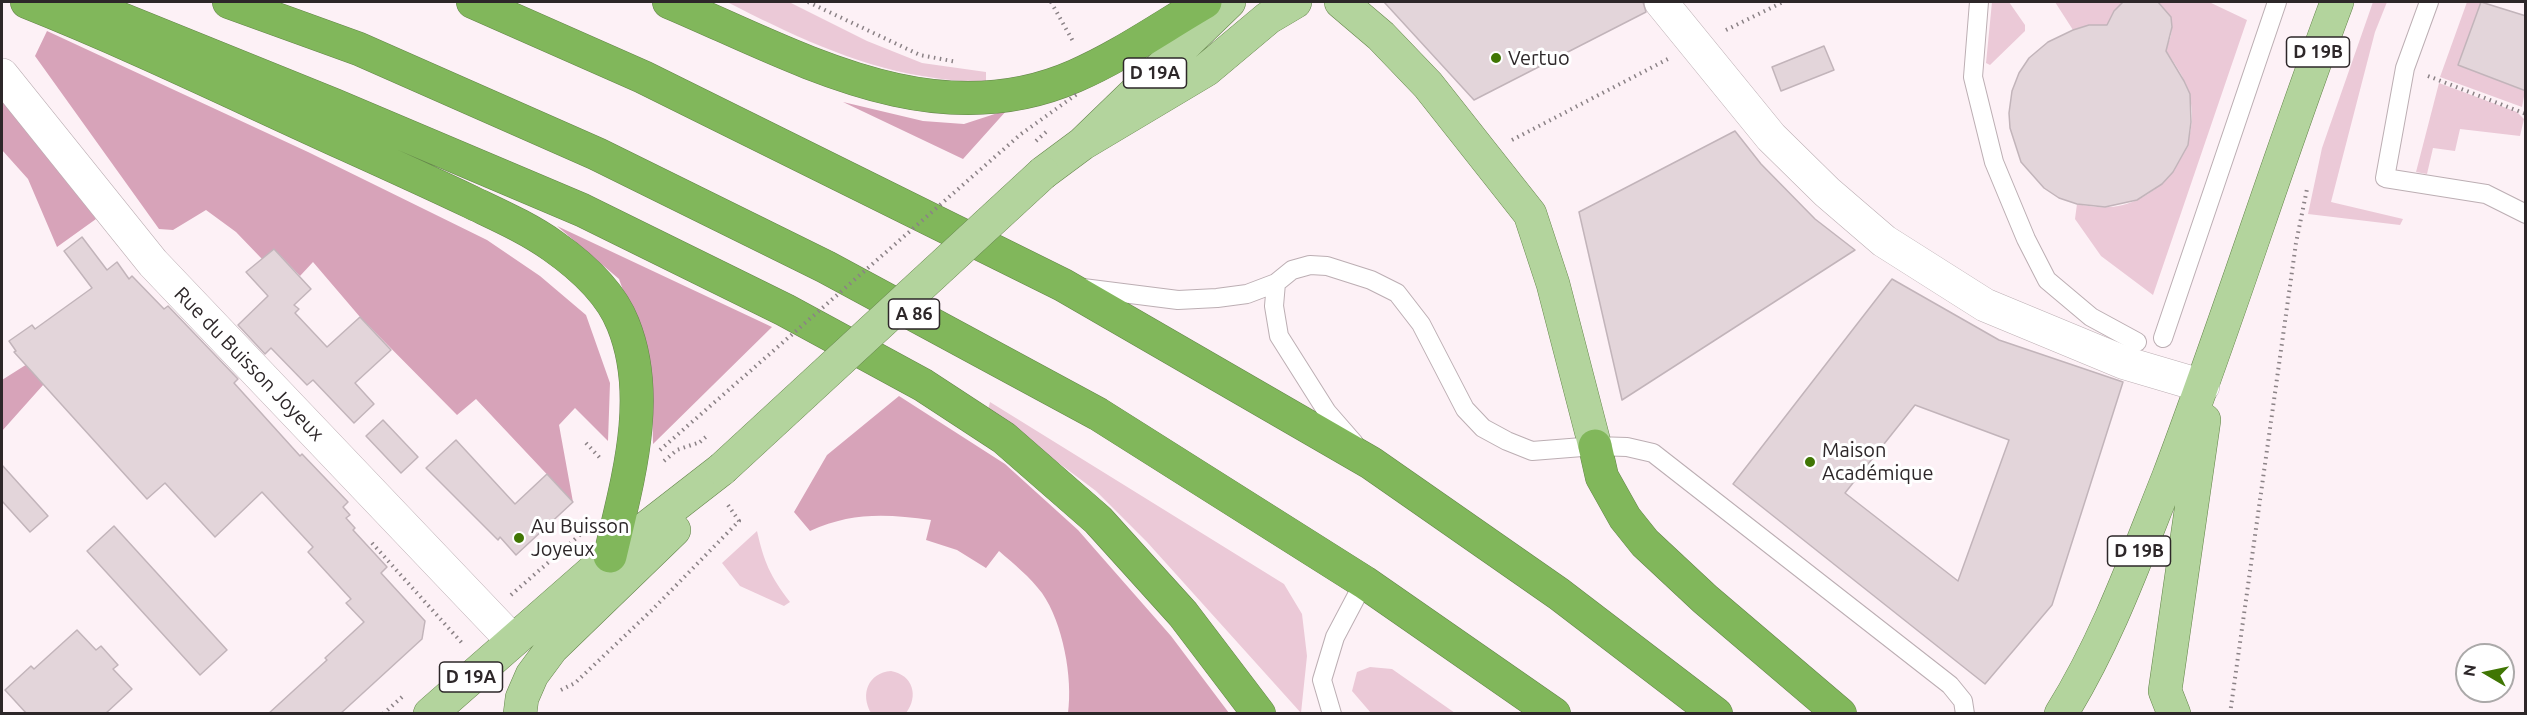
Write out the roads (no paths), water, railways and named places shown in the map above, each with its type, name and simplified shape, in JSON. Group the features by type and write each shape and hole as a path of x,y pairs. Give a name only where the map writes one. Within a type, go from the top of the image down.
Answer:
{"highway":[{"path":"27,2 205,78 501,216 552,245 586,272 603,291 623,322 632,352 637,394 634,432 624,494 610,556"},
{"path":"79,2 334,105 582,210 785,310 923,385 1004,438 1098,520 1183,614 1259,714"},
{"name":"A 86","path":"229,2 359,50 575,144 826,267 1098,414 1364,582 1554,714"},
{"path":"473,2 643,77 1063,285 1371,463 1559,594 1716,714"},
{"path":"669,2 832,71 870,84 923,95 982,99 1019,94 1073,77 1128,49 1205,2"},
{"path":"1595,446 1602,477 1625,518 1645,543 1705,599 1840,714"}],"main road":[{"name":"D 19A","path":"430,714 610,556 717,484 1043,173 1082,144 1229,2"},
{"path":"1082,144 1206,70 1268,18 1295,2"},
{"path":"1341,2 1381,36 1428,85 1485,154 1530,214 1553,284 1595,446"},
{"name":"D 19B","path":"2062,712 2120,601 2203,386 2299,103 2337,2"},
{"path":"2169,702 2204,418 2203,386"},
{"path":"520,714 522,698 532,675 552,648 701,505 717,484"}],"street":[{"path":"1661,2 1771,137 1827,192 1884,241 1985,305 2125,363 2203,386"},
{"name":"Rue du Buisson Joyeux","path":"2,75 153,264 512,640"}],"lane":[{"path":"1979,2 1973,77 1994,162 2026,239 2047,280 2091,317 2137,342"},
{"path":"2163,338 2277,2"},
{"path":"2429,2 2405,68 2385,178 2486,194 2526,214"},
{"path":"1063,285 1178,300 1247,294 1276,283 1292,270 1310,265 1327,266 1371,280 1397,293 1415,316 1465,409 1483,428 1532,451 1595,446 1627,447 1653,453 1950,685 1963,701 1965,714"},
{"path":"1276,283 1274,306 1279,336 1327,412 1371,463"},
{"path":"1332,714 1322,680 1335,637 1364,582"}],"place":[{"name":"Vertuo","path":"1496,58"},
{"name":"Maison Académique","path":"1810,462"},
{"name":"Au Buisson Joyeux","path":"519,538"}]}
